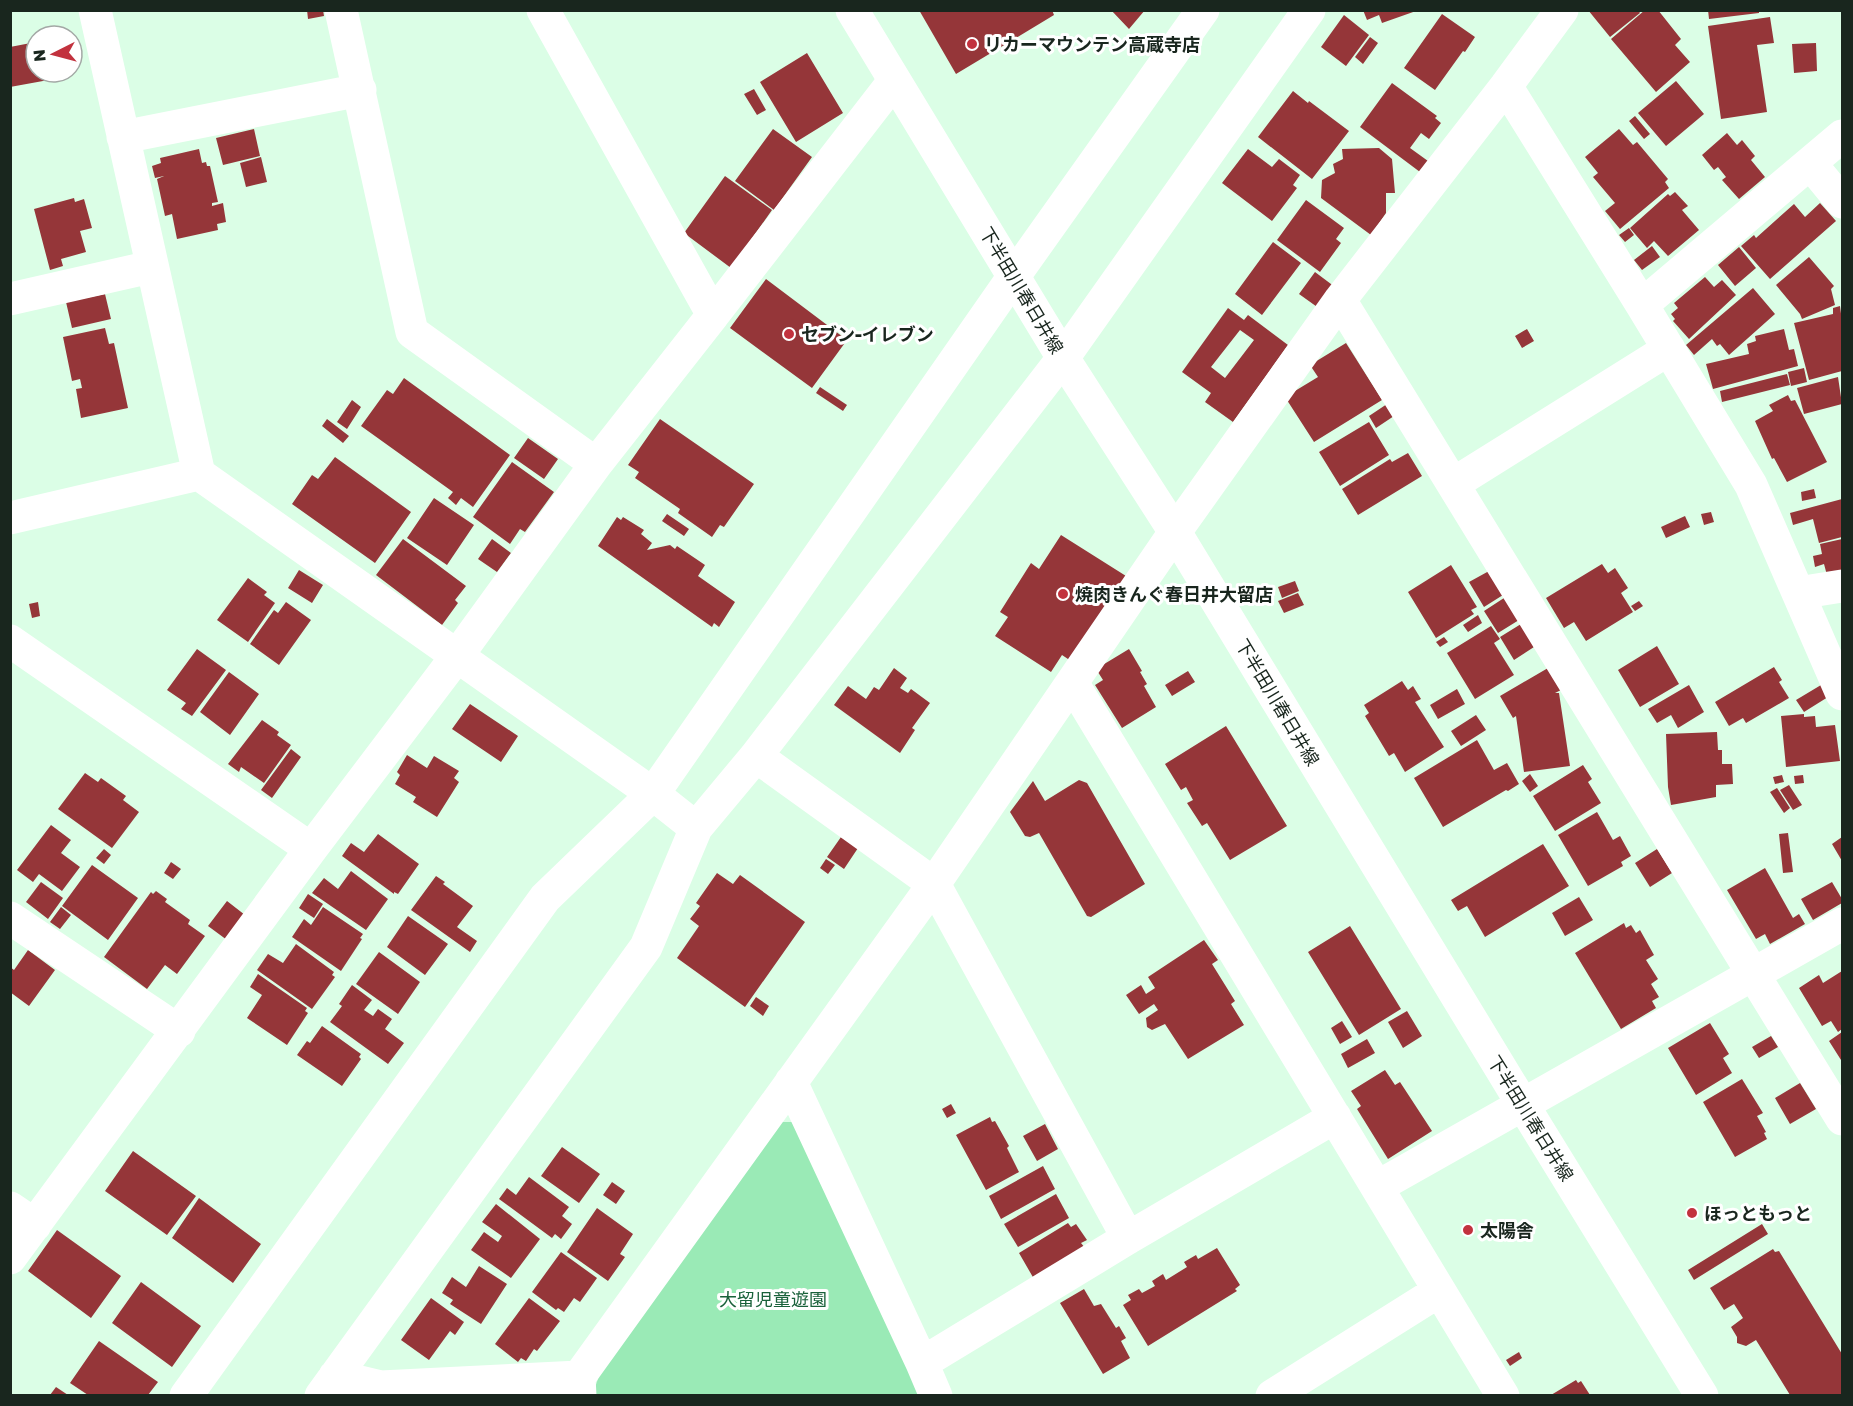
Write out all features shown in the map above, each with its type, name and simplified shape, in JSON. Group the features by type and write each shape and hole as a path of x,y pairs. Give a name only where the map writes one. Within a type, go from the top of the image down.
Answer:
{"street":[{"path":"95,10 199,474 652,794 696,828"},
{"path":"341,10 412,332 596,464"},
{"path":"543,10 712,315"},
{"name":"下半田川春日井線","path":"852,10 1063,358 1175,532 1523,1106 1702,1395"},
{"path":"186,1395 545,898 652,794 1203,10"},
{"path":"328,1386 646,947 696,828 756,756 1063,358 1310,10"},
{"path":"328,1386 580,1386 791,1082 934,884 1175,532 1340,300 1562,10"},
{"path":"10,1258 23,1216 179,1031 596,464 894,81"},
{"path":"1506,86 1750,484 1842,694"},
{"path":"123,137 360,90"},
{"path":"1642,305 1842,136"},
{"path":"1810,163 1842,202"},
{"path":"10,299 151,267"},
{"path":"1340,300 1842,1119"},
{"path":"1452,484 1669,350"},
{"path":"10,518 199,474"},
{"path":"1798,593 1842,586"},
{"path":"10,641 312,849"},
{"path":"1073,684 1503,1395"},
{"path":"756,756 934,884 1128,1238"},
{"path":"10,918 179,1031"},
{"path":"1377,1187 1842,924"},
{"path":"791,1082 936,1395"},
{"path":"922,1363 1128,1238 1335,1117"},
{"path":"1272,1395 1439,1291"}],"green space":[{"name":"大留児童遊園","path":"782,1122 795,1122 927,1395 592,1396 599,1376"}],"building":[{"path":"307,10 323,10 324,16 308,19"},
{"name":"リカーマウンテン高蔵寺店","path":"919,10 1052,10 1054,15 956,74"},
{"path":"1111,10 1145,10 1129,29"},
{"path":"1363,10 1416,11 1382,23 1379,15 1367,20"},
{"path":"1588,10 1638,10 1640,13 1610,37"},
{"path":"1645,10 1658,10 1681,39 1675,45 1690,62 1656,92 1611,39"},
{"path":"1708,10 1759,10 1759,13 1709,19"},
{"path":"1442,14 1475,37 1435,90 1404,68"},
{"path":"1344,15 1369,35 1346,66 1321,47"},
{"path":"1770,17 1774,43 1757,45 1767,112 1721,119 1708,26"},
{"path":"1370,37 1378,43 1363,64 1355,57"},
{"path":"1816,43 1817,71 1794,73 1792,44"},
{"path":"24,44 24,84 26,84 10,87 10,47"},
{"path":"807,53 843,113 796,142 760,82"},
{"path":"1676,81 1704,114 1666,146 1638,113"},
{"path":"1392,83 1437,116 1435,118 1441,123 1429,139 1421,133 1410,148 1428,161 1420,172 1360,127"},
{"path":"754,89 766,110 757,115 744,94"},
{"path":"1293,91 1349,131 1312,179 1258,137"},
{"path":"1635,116 1650,134 1644,139 1629,121"},
{"path":"254,129 260,156 223,165 216,138"},
{"path":"773,129 812,157 774,210 735,181"},
{"path":"1619,129 1633,145 1637,142 1668,179 1665,182 1669,188 1620,229 1605,211 1615,203 1593,177 1598,173 1585,157"},
{"path":"1727,133 1737,145 1742,140 1755,156 1751,160 1765,177 1739,199 1722,180 1726,177 1718,167 1714,170 1702,155"},
{"path":"1379,148 1392,159 1395,193 1386,193 1386,213 1371,235 1321,198 1322,180 1335,173 1333,164 1343,159 1342,149"},
{"path":"199,149 202,163 206,162 207,166 210,166 218,202 212,203 212,206 223,203 226,222 217,224 218,230 177,239 172,214 165,216 157,179 164,176 155,178 152,166 161,163 160,158"},
{"path":"1248,149 1272,167 1279,159 1300,175 1293,185 1297,188 1272,221 1222,183"},
{"path":"261,157 267,182 246,187 240,163"},
{"path":"725,176 772,210 731,268 684,233"},
{"path":"1675,192 1688,206 1682,210 1699,230 1668,256 1654,241 1647,248 1630,228 1668,194 1670,196"},
{"path":"74,198 75,202 84,199 92,228 80,231 86,252 61,259 63,266 50,270 34,209"},
{"path":"1306,200 1344,228 1336,239 1341,243 1320,272 1277,240"},
{"path":"1820,203 1836,221 1770,279 1741,246 1754,235 1756,238 1794,204 1805,217"},
{"path":"1629,228 1634,235 1625,242 1619,235"},
{"path":"1273,242 1301,263 1262,315 1235,294"},
{"path":"1652,246 1660,257 1642,270 1634,260"},
{"path":"1739,247 1756,268 1735,286 1718,265"},
{"path":"1809,257 1834,286 1831,289 1835,305 1802,319 1776,285"},
{"path":"1315,272 1335,287 1320,309 1299,294"},
{"path":"1705,277 1714,287 1722,280 1736,295 1689,339 1673,321 1675,319 1671,314 1678,308 1674,303"},
{"name":"セブン-イレブン","path":"766,279 847,340 812,388 730,328"},
{"path":"1753,288 1775,314 1729,355 1720,344 1717,346 1712,339 1694,355 1686,345"},
{"path":"105,294 111,319 72,328 66,302"},
{"path":"1840,306 1842,371 1809,380 1794,323 1833,314 1833,308"},
{"path":"1228,308 1244,320 1248,315 1288,345 1233,422 1205,402 1211,393 1182,372","holes":["1240,330 1254,340 1225,378 1211,367"]},
{"path":"105,328 109,344 114,343 128,408 81,418 76,389 82,388 80,379 72,381 63,337"},
{"path":"1527,329 1534,341 1522,348 1515,336"},
{"path":"1784,329 1789,350 1794,349 1798,366 1713,389 1706,364 1749,354 1747,344 1756,341 1755,336"},
{"path":"1346,343 1382,400 1314,442 1285,397 1318,377 1310,365"},
{"path":"1804,368 1807,382 1791,386 1788,372"},
{"path":"1787,374 1790,385 1722,402 1720,391"},
{"path":"1838,377 1842,404 1804,414 1797,388"},
{"path":"404,378 510,455 473,507 461,498 456,505 448,498 453,492 361,426 387,390 393,394"},
{"path":"820,387 847,405 843,411 816,393"},
{"path":"1788,395 1791,401 1795,400 1827,462 1787,482 1774,458 1772,459 1755,421 1773,411 1769,405"},
{"path":"352,400 361,407 347,429 337,422"},
{"path":"1387,404 1394,416 1376,428 1369,416"},
{"path":"327,419 349,436 343,443 322,426"},
{"path":"660,419 754,484 724,527 720,525 712,537 678,513 680,509 635,478 639,472 628,465"},
{"path":"1369,422 1389,455 1340,486 1319,452"},
{"path":"528,438 558,459 544,479 514,458"},
{"path":"1408,453 1422,476 1358,515 1342,489 1390,459 1392,462"},
{"path":"335,457 411,512 375,563 292,504 312,475 318,479"},
{"path":"512,462 554,492 525,532 520,529 510,544 473,517"},
{"path":"1814,489 1816,498 1802,501 1801,492"},
{"path":"434,498 474,525 447,565 407,538"},
{"path":"1842,499 1842,537 1819,543 1813,519 1793,525 1790,513"},
{"path":"1711,512 1714,522 1704,525 1701,514"},
{"path":"667,514 689,529 684,536 662,521"},
{"path":"1685,516 1690,527 1666,538 1661,527"},
{"path":"617,517 621,520 623,517 644,530 641,534 652,543 647,550 670,545 675,549 677,546 705,565 698,576 735,602 719,627 714,623 712,627 598,546"},
{"name":"焼肉きんぐ春日井大留店","path":"1061,535 1126,576 1071,661 1062,655 1051,672 995,636 1008,617 1000,612 1031,563 1039,569"},
{"path":"403,539 466,586 455,600 458,603 442,625 376,575"},
{"path":"492,539 511,553 497,572 478,559"},
{"path":"1842,539 1842,576 1828,579 1824,564 1815,567 1813,556 1822,554 1820,544"},
{"path":"1602,564 1608,573 1615,568 1628,588 1621,593 1633,612 1586,641 1574,622 1564,628 1546,598"},
{"path":"1451,565 1477,607 1471,610 1474,614 1436,638 1408,592"},
{"path":"299,570 323,585 312,603 288,588"},
{"path":"1489,571 1503,595 1484,607 1469,582"},
{"path":"248,578 267,592 264,595 275,603 248,642 217,620"},
{"path":"1295,581 1299,591 1282,598 1278,587"},
{"path":"1298,593 1304,605 1284,613 1278,601"},
{"path":"1504,598 1519,620 1498,633 1484,611"},
{"path":"1639,601 1643,606 1635,611 1631,606"},
{"path":"38,602 40,616 32,618 29,604"},
{"path":"286,602 311,620 279,665 250,644 274,610 278,613"},
{"path":"1478,615 1482,623 1468,632 1463,625"},
{"path":"1521,624 1534,647 1514,660 1500,637"},
{"path":"1491,626 1500,639 1494,643 1514,675 1475,699 1447,653"},
{"path":"1444,637 1448,642 1440,647 1436,642"},
{"path":"1657,646 1679,684 1640,707 1618,670"},
{"path":"197,649 226,670 192,716 181,709 186,703 167,690"},
{"path":"1129,649 1142,671 1140,672 1147,684 1144,686 1156,707 1122,728 1095,685 1103,680 1096,669"},
{"path":"1774,667 1782,680 1779,682 1789,698 1746,723 1743,718 1729,726 1715,702"},
{"path":"894,668 907,678 900,688 908,693 911,689 930,703 912,728 915,730 900,753 834,705 848,686 866,699 874,687 879,690"},
{"path":"1548,668 1561,690 1555,693 1559,693 1570,766 1524,772 1516,716 1513,718 1500,696"},
{"path":"1188,671 1195,682 1172,696 1165,685"},
{"path":"229,672 259,694 230,735 200,712"},
{"path":"1402,681 1408,690 1413,686 1421,699 1415,702 1444,747 1405,772 1394,753 1389,756 1365,716 1369,713 1364,705"},
{"path":"1689,685 1704,712 1678,728 1671,715 1657,723 1648,709"},
{"path":"1821,685 1828,697 1804,712 1796,700"},
{"path":"1457,689 1465,704 1438,719 1430,705"},
{"path":"470,704 518,736 501,762 452,729"},
{"path":"1804,714 1804,717 1815,716 1816,727 1835,725 1840,761 1786,767 1781,716"},
{"path":"1476,715 1486,730 1461,746 1451,731"},
{"path":"262,720 279,732 277,735 291,745 264,783 241,767 239,772 228,764"},
{"path":"1226,726 1287,826 1230,860 1207,823 1202,826 1187,803 1193,800 1186,787 1181,790 1165,764"},
{"path":"1717,732 1718,750 1722,750 1722,764 1732,764 1733,784 1716,785 1716,797 1671,805 1666,734"},
{"path":"1477,740 1494,770 1507,763 1519,784 1443,827 1414,778"},
{"path":"291,749 301,757 272,798 261,790"},
{"path":"407,755 427,768 434,756 459,771 454,778 459,782 437,817 413,802 416,797 395,784 400,775 397,772"},
{"path":"1583,765 1592,779 1588,782 1601,803 1555,831 1533,796"},
{"path":"85,773 98,782 101,778 126,796 123,800 139,812 112,848 58,809"},
{"path":"1530,774 1538,786 1530,792 1522,781"},
{"path":"1782,775 1784,782 1775,784 1773,777"},
{"path":"1803,775 1804,783 1795,784 1794,776"},
{"path":"1079,780 1087,783 1145,884 1091,917 1087,916 1039,833 1030,837 1025,836 1010,812 1033,781 1045,801"},
{"path":"1789,785 1802,805 1793,810 1780,790"},
{"path":"1777,788 1790,808 1784,813 1770,792"},
{"path":"1597,812 1613,840 1620,836 1631,856 1621,862 1623,866 1588,886 1558,835"},
{"path":"51,825 71,840 61,853 80,867 62,891 39,874 33,882 17,870"},
{"path":"1788,833 1793,872 1783,873 1779,834"},
{"path":"378,834 419,864 398,894 394,892 394,894 342,856 351,843 364,852"},
{"path":"841,837 858,848 844,869 827,857"},
{"path":"1842,837 1842,861 1832,844"},
{"path":"1543,844 1569,886 1485,937 1467,906 1458,911 1451,900"},
{"path":"104,849 111,855 104,864 96,858"},
{"path":"1657,849 1672,873 1650,887 1635,863"},
{"path":"826,859 835,865 828,874 820,868"},
{"path":"171,862 181,869 173,879 164,873"},
{"path":"92,865 138,898 108,940 62,906"},
{"path":"1765,868 1793,918 1799,914 1805,924 1770,944 1765,934 1756,939 1727,890"},
{"path":"351,871 388,899 366,930 312,893 324,878 338,889"},
{"path":"717,873 733,884 740,875 805,922 745,1007 677,958 699,926 690,919 700,906 696,903"},
{"path":"436,876 445,882 443,884 473,906 457,927 477,941 470,952 411,910"},
{"path":"41,882 63,898 48,919 26,902"},
{"path":"1832,882 1842,903 1813,920 1801,899"},
{"path":"156,891 167,899 165,902 190,920 188,924 205,936 177,974 165,965 147,989 104,957 151,892 153,894"},
{"path":"308,894 323,904 314,918 299,908"},
{"path":"1579,897 1593,920 1565,936 1552,913"},
{"path":"227,901 245,915 227,940 208,926"},
{"path":"61,907 71,915 60,929 50,922"},
{"path":"323,907 363,934 341,971 292,937 304,919 311,925"},
{"path":"408,916 448,944 425,975 387,947"},
{"path":"1624,923 1626,928 1631,925 1636,933 1640,930 1654,955 1646,960 1658,979 1651,984 1659,997 1652,1001 1656,1008 1621,1029 1575,953"},
{"path":"1350,926 1401,1009 1359,1035 1308,952"},
{"path":"1204,940 1218,960 1212,964 1235,1001 1231,1004 1244,1025 1188,1059 1165,1024 1152,1030 1147,1027 1146,1018 1158,1010 1154,1004 1139,1014 1126,995 1141,985 1146,994 1155,988 1148,977"},
{"path":"296,944 334,972 332,975 335,977 312,1009 257,970 268,954 283,963"},
{"path":"28,950 55,970 29,1006 10,992 10,967 14,970"},
{"path":"379,952 420,982 398,1014 356,984"},
{"path":"1842,971 1842,1029 1838,1032 1831,1021 1822,1026 1799,988 1819,975 1823,983"},
{"path":"258,974 307,1008 305,1011 308,1013 287,1045 247,1018 262,995 250,987"},
{"path":"352,985 372,1000 364,1010 373,1016 378,1009 392,1019 385,1029 404,1043 388,1064 330,1022 342,1006 339,1004"},
{"path":"756,997 769,1006 763,1016 750,1006"},
{"path":"1407,1011 1422,1036 1403,1048 1388,1022"},
{"path":"1342,1021 1352,1037 1340,1044 1331,1028"},
{"path":"1710,1023 1729,1054 1723,1058 1732,1073 1696,1095 1668,1048"},
{"path":"322,1026 361,1054 359,1057 361,1059 342,1086 297,1055 307,1041 310,1043"},
{"path":"1842,1032 1842,1058 1841,1060 1829,1041"},
{"path":"1771,1036 1778,1047 1759,1058 1752,1047"},
{"path":"1367,1039 1375,1053 1348,1068 1341,1054"},
{"path":"1385,1070 1395,1085 1400,1082 1432,1131 1388,1159 1357,1109 1361,1106 1351,1091"},
{"path":"1742,1079 1763,1113 1757,1116 1766,1132 1764,1133 1767,1139 1735,1157 1703,1102"},
{"path":"1800,1083 1816,1109 1790,1124 1775,1098"},
{"path":"951,1104 956,1113 947,1118 942,1109"},
{"path":"990,1117 992,1122 995,1121 1009,1146 1007,1148 1019,1172 986,1190 956,1135"},
{"path":"1045,1124 1058,1149 1037,1161 1023,1136"},
{"path":"562,1147 600,1174 579,1203 541,1176"},
{"path":"133,1151 196,1196 167,1235 105,1191"},
{"path":"1043,1166 1055,1189 1001,1219 989,1196"},
{"path":"529,1177 569,1207 562,1216 572,1224 561,1239 555,1234 552,1238 499,1199 507,1188 516,1195"},
{"path":"612,1182 625,1191 616,1204 603,1195"},
{"path":"1056,1194 1069,1218 1018,1247 1004,1224"},
{"path":"199,1198 261,1244 233,1283 172,1238"},
{"path":"496,1204 540,1239 511,1278 471,1250 484,1232 498,1242 502,1236 482,1222"},
{"path":"597,1208 633,1234 620,1254 625,1257 608,1281 567,1252"},
{"path":"1068,1223 1071,1227 1076,1224 1087,1240 1081,1243 1085,1248 1034,1279 1019,1253"},
{"path":"1762,1224 1768,1234 1694,1280 1688,1270"},
{"path":"57,1230 121,1276 91,1318 28,1271"},
{"path":"1217,1248 1240,1285 1235,1289 1237,1291 1148,1346 1123,1305 1131,1300 1128,1295 1139,1289 1142,1293 1155,1286 1152,1281 1163,1274 1166,1280 1187,1267 1184,1262 1196,1255 1198,1259"},
{"path":"1773,1249 1775,1252 1779,1251 1842,1354 1842,1395 1790,1395 1756,1340 1746,1346 1737,1343 1737,1337 1731,1327 1743,1318 1734,1304 1724,1310 1710,1288"},
{"path":"561,1252 597,1278 580,1302 574,1298 564,1312 558,1308 556,1310 532,1292"},
{"path":"479,1266 507,1284 481,1324 450,1304 453,1300 442,1293 452,1277 466,1287"},
{"path":"141,1282 201,1326 172,1367 112,1323"},
{"path":"1084,1289 1094,1306 1101,1304 1116,1328 1119,1326 1126,1338 1121,1341 1130,1358 1103,1374 1060,1303"},
{"path":"431,1298 464,1322 455,1335 450,1331 429,1360 401,1340"},
{"path":"529,1298 560,1321 537,1351 534,1349 526,1361 521,1358 518,1362 495,1344"},
{"path":"99,1341 158,1382 148,1395 88,1395 70,1383"},
{"path":"1519,1352 1522,1358 1510,1366 1506,1360"},
{"path":"1576,1380 1578,1383 1581,1381 1590,1395 1551,1395"},
{"path":"56,1387 68,1395 50,1395"}],"place":[{"name":"リカーマウンテン高蔵寺店","path":"972,44"},
{"name":"セブン-イレブン","path":"789,334"},
{"name":"焼肉きんぐ春日井大留店","path":"1063,594"},
{"name":"ほっともっと","path":"1692,1213"},
{"name":"太陽舎","path":"1468,1230"}]}
